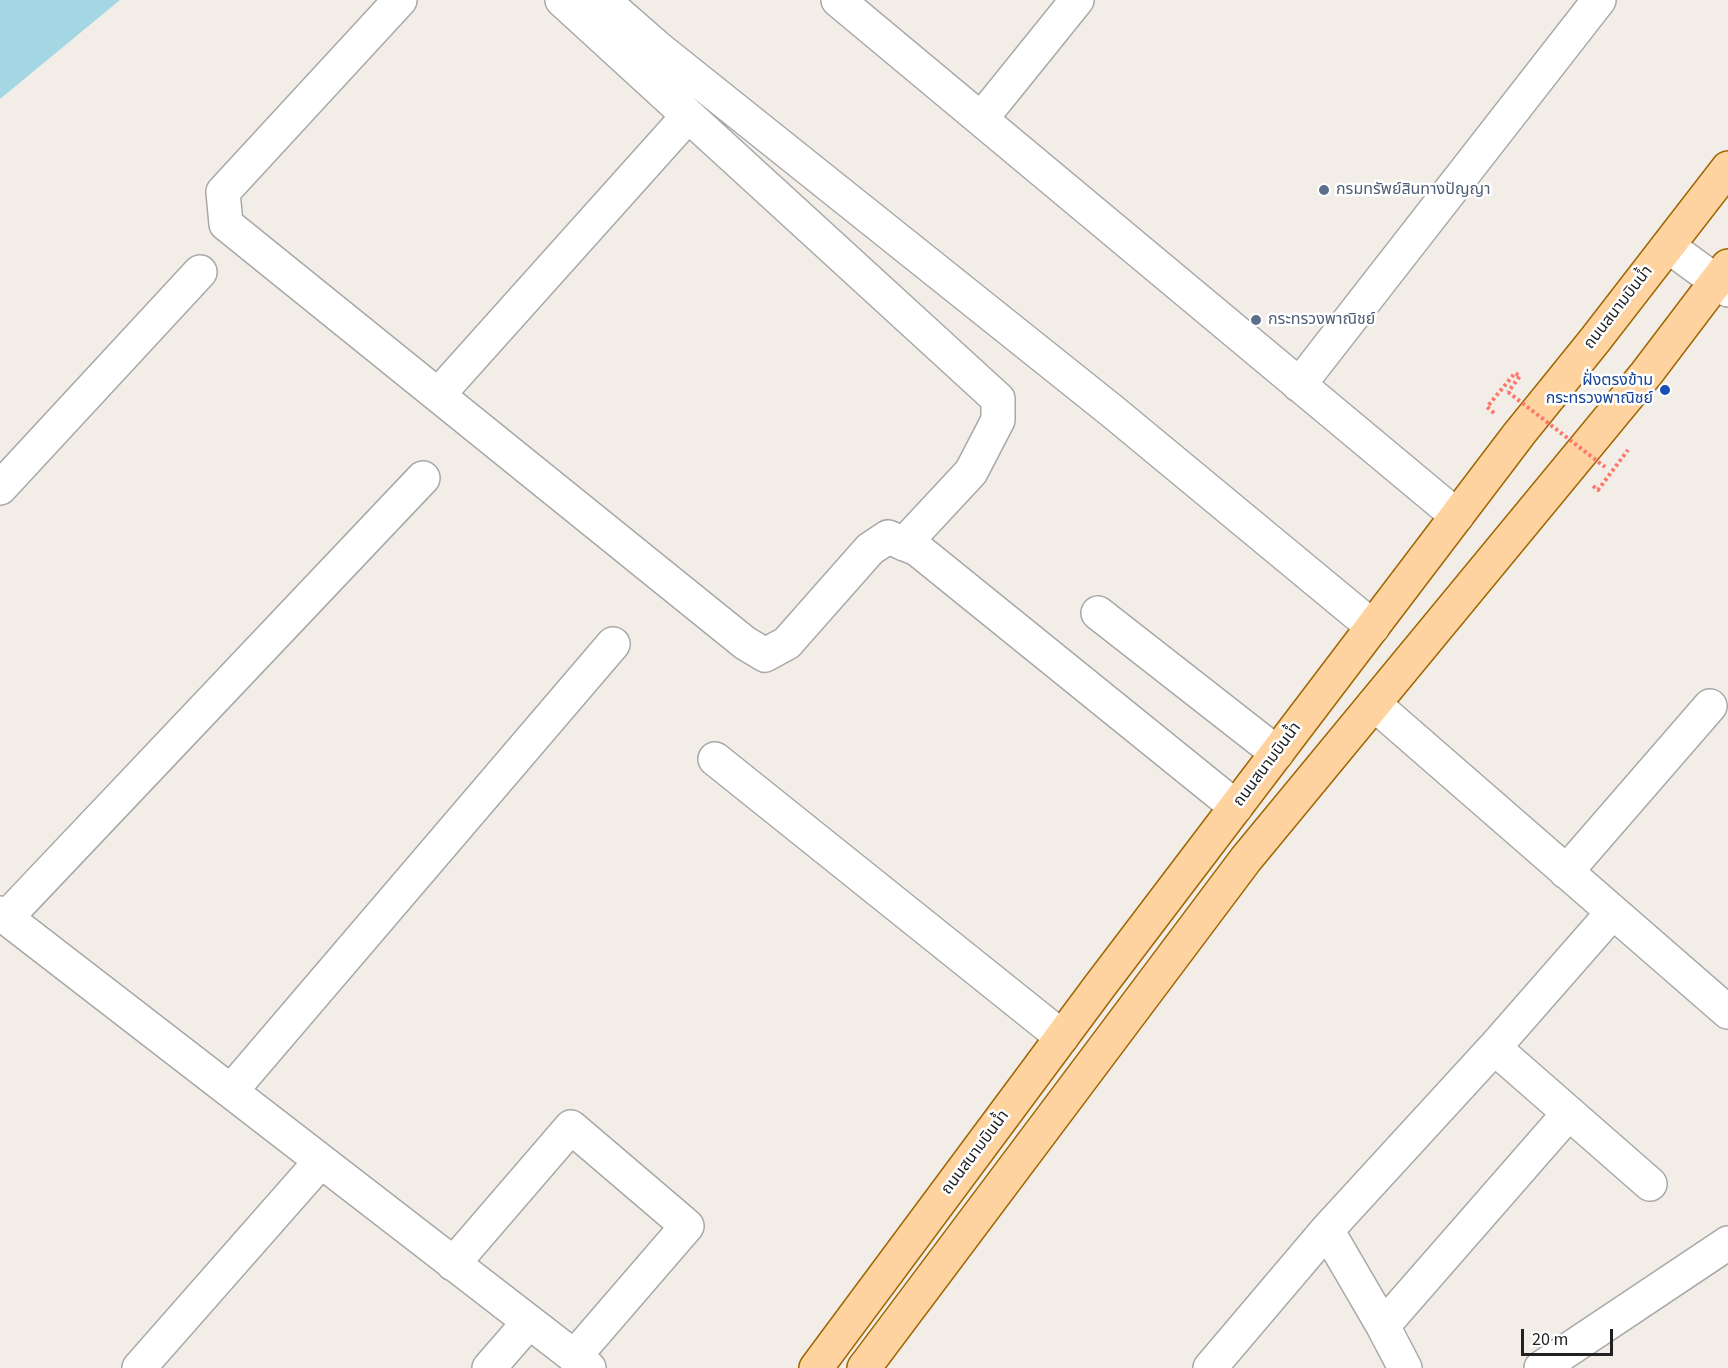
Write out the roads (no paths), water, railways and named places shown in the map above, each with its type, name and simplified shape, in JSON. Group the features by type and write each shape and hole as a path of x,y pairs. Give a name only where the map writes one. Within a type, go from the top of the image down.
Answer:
{"main road":[{"name":"ถนนสนามบินน้ำ","path":"816,1368 1062,1037 1519,434 1728,168"},
{"path":"864,1368 1246,859 1724,279"}],"street":[{"path":"400,0 223,192 226,224 745,643 765,655 787,643 870,549 888,537 917,549 1236,807"},
{"path":"562,0 998,399 998,420 971,471 904,544"},
{"path":"603,0 659,49 1112,411 1373,627"},
{"path":"838,0 1457,516"},
{"path":"981,119 1077,0"},
{"path":"1299,385 1599,0"},
{"path":"438,395 688,116"},
{"path":"1668,246 1724,279"},
{"path":"0,488 200,272"},
{"path":"423,478 3,916 231,1091 453,1264 581,1362 687,1226 571,1127 453,1264"},
{"path":"1098,613 1277,753"},
{"path":"231,1091 613,644"},
{"path":"1374,704 1728,1012"},
{"path":"1566,872 1710,706"},
{"path":"715,759 1062,1037"},
{"path":"1210,1368 1327,1230 1493,1049 1613,912"},
{"path":"1493,1049 1650,1184"},
{"path":"1383,1326 1569,1113"},
{"path":"139,1368 321,1161"},
{"path":"1327,1230 1405,1368"},
{"path":"1541,1368 1728,1243"},
{"path":"489,1368 529,1322"}],"water":[{"path":"0,0 120,0 0,99"}],"place":[{"name":"กรมทรัพย์สินทางปัญญา","path":"1324,190"},
{"name":"กระทรวงพาณิชย์","path":"1256,320"},
{"name":"ฝั่งตรงข้าม กระทรวงพาณิชย์","path":"1665,390"}]}
